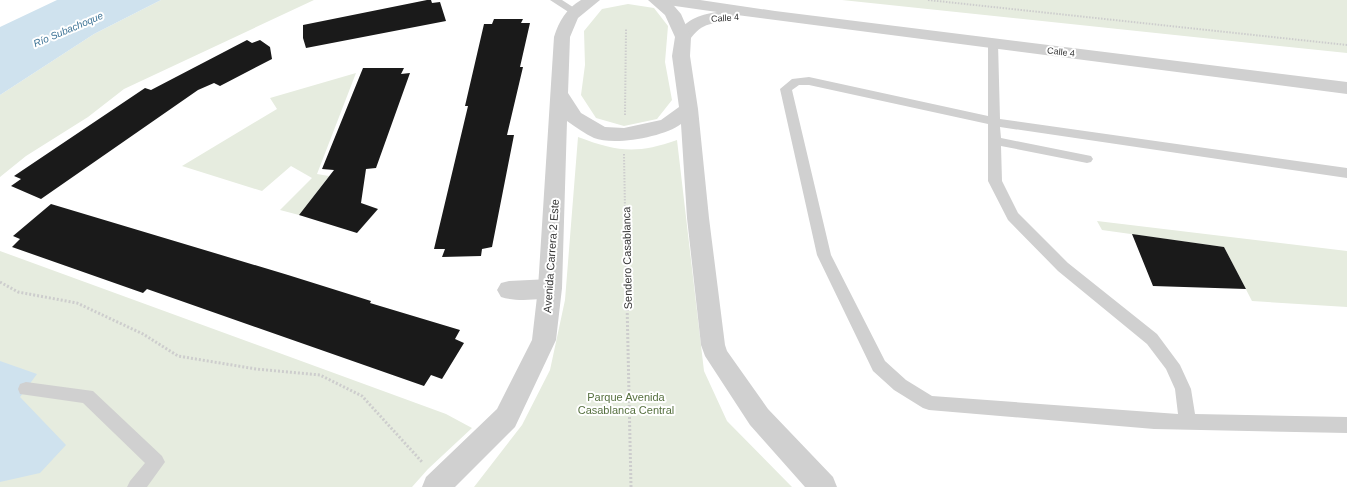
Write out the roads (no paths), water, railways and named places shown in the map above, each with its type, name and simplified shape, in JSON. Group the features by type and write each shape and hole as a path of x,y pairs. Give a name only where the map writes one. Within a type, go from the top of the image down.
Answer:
{"street":[{"path":"656,0 664,4 673,14 683,37 681,56 689,109 699,226 713,345 717,356 759,417 823,487"},
{"name":"Calle 4","path":"668,0 774,16 1347,88"},
{"name":"Avenida Carrera 2 Este","path":"436,486 506,418 544,340 550,288 562,37 568,19 583,5"},
{"name":"Calle 4","path":"683,37 686,29 694,23 705,19 717,17 774,16"},
{"path":"560,94 574,118 601,133 624,135 667,125 689,109"},
{"path":"508,290 550,288"}],"lane":[{"path":"555,0 583,5"},
{"path":"993,43 996,141 995,181 1013,216 1063,267 1152,339 1172,365 1183,389 1188,422"},
{"path":"1347,173 995,122 809,81 796,82 786,89 824,255 879,366 900,385 929,402 1154,421 1347,425"},
{"path":"996,141 1087,159"},
{"path":"26,389 87,396 156,462 136,487"}],"water":[{"name":"Río Subachoque","path":"57,0 161,0 94,34 0,95 0,27"},
{"path":"0,361 37,374 20,397 66,445 40,473 0,482"}],"park label":[{"name":"Parque Avenida Casablanca Central","path":"626,403"}]}
